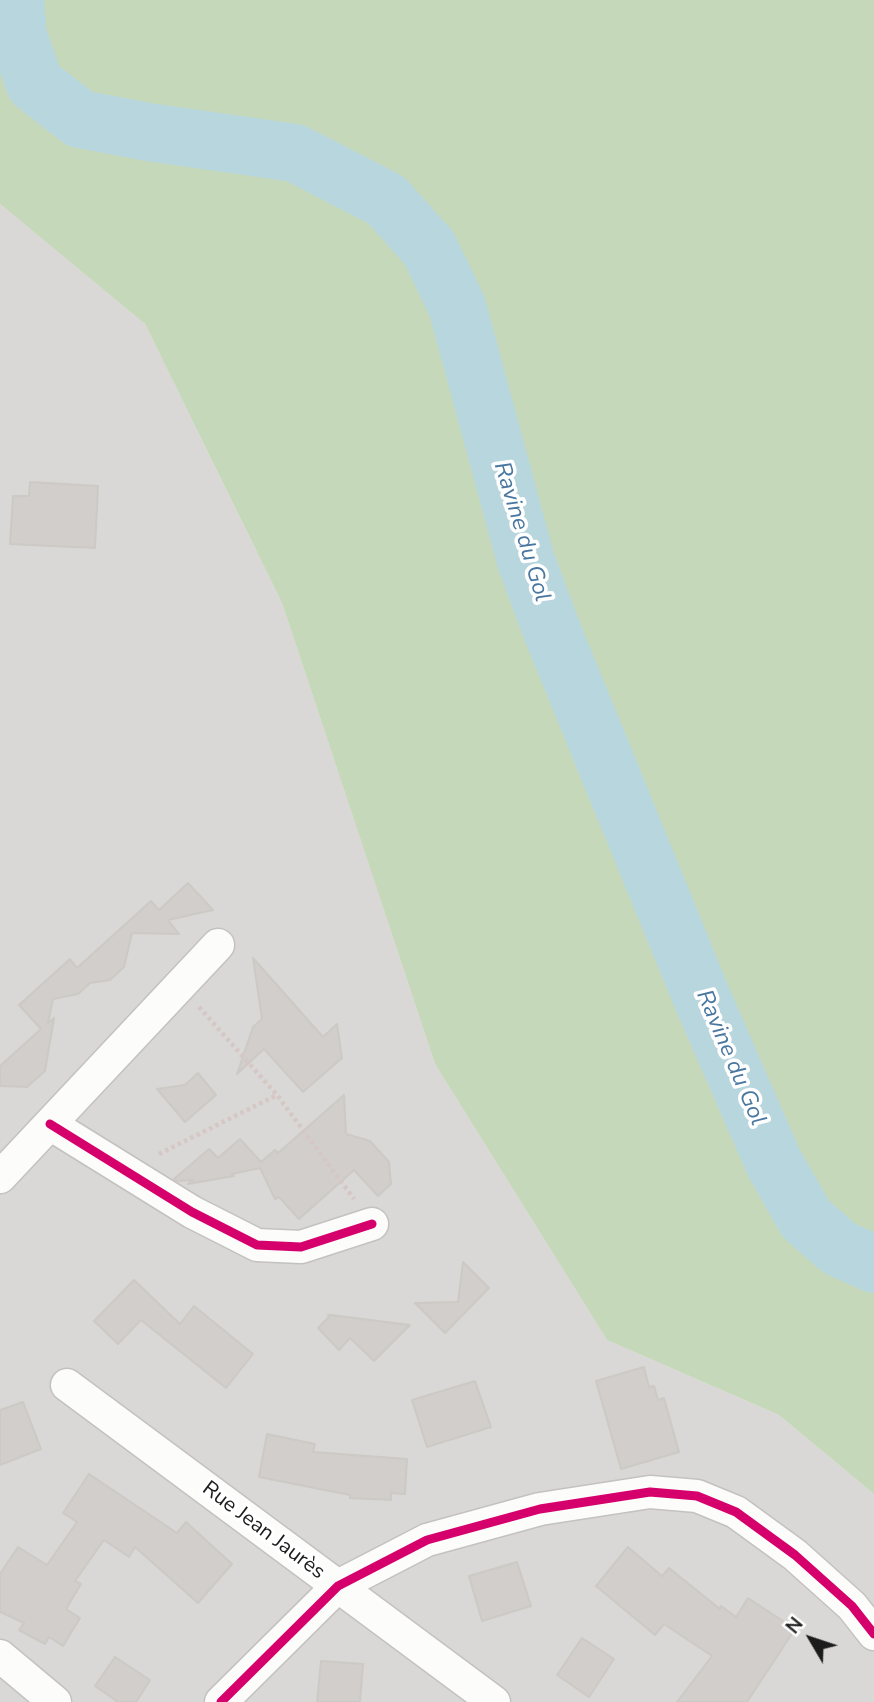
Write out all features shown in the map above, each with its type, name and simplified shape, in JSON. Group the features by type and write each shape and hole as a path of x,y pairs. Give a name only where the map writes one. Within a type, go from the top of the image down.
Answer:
{"street":[{"path":"0,1177 218,945"},
{"path":"50,1124 192,1212 257,1245 301,1247 372,1224"},
{"name":"Rue Jean Jaurès","path":"67,1385 494,1702"},
{"path":"221,1702 338,1586 428,1540 540,1509 650,1492 697,1496 736,1512 794,1555 852,1606 874,1634"},
{"path":"0,1656 55,1702"}],"path":[{"path":"180,986 277,1096 372,1224"},
{"path":"127,1170 277,1096"}],"shaded area":[{"path":"0,204 145,324 282,603 435,1064 607,1340 779,1415 874,1494 874,1702 0,1702"}],"green space":[{"path":"0,0 874,0 874,1494 779,1415 607,1340 435,1064 282,603 145,324 0,204"}],"building":[{"path":"30,482 98,486 95,548 10,544 13,496 29,496"},
{"path":"188,883 213,910 168,920 179,934 132,933 124,967 110,980 90,983 78,994 53,999 48,1023 54,1018 45,1071 27,1087 0,1086 0,1066 41,1029 19,1005 70,959 77,968 151,901 159,910"},
{"path":"253,958 323,1037 337,1024 342,1058 303,1092 264,1049 237,1074 253,1027 262,1019"},
{"path":"198,1073 216,1095 185,1122 157,1089 185,1085"},
{"path":"344,1095 346,1134 370,1141 389,1162 391,1184 378,1196 354,1170 299,1219 279,1197 275,1199 260,1168 232,1174 234,1176 188,1184 193,1180 174,1179 209,1149 218,1158 240,1139 261,1162 275,1150 278,1153"},
{"path":"463,1262 489,1288 445,1333 415,1303 458,1302"},
{"path":"134,1280 180,1324 194,1306 253,1354 226,1388 141,1320 118,1344 94,1321"},
{"path":"328,1315 410,1325 374,1361 350,1338 339,1350 318,1328"},
{"path":"644,1367 649,1387 654,1386 658,1400 664,1398 679,1452 621,1469 596,1381"},
{"path":"475,1381 491,1427 427,1447 412,1400"},
{"path":"23,1402 41,1449 0,1465 0,1410"},
{"path":"267,1434 315,1444 313,1452 407,1459 405,1494 391,1493 391,1500 350,1498 350,1495 259,1477"},
{"path":"89,1474 177,1533 186,1522 232,1564 198,1603 135,1547 129,1557 104,1540 75,1581 81,1584 66,1609 80,1618 63,1646 49,1637 45,1644 19,1630 24,1623 0,1612 0,1574 18,1547 47,1565 77,1522 63,1513"},
{"path":"628,1547 662,1576 669,1568 720,1609 721,1606 736,1617 748,1598 795,1629 747,1702 677,1702 712,1656 664,1624 655,1635 596,1586"},
{"path":"517,1562 531,1606 482,1621 469,1576"},
{"path":"582,1638 614,1659 589,1697 557,1675"},
{"path":"115,1657 150,1680 136,1702 118,1702 95,1686"},
{"path":"321,1661 363,1664 360,1702 317,1702"}],"waterway":[{"name":"Ravine du Gol","path":"15,0 18,36 35,84 80,119 148,132 295,153 386,200 429,248 457,306 526,561 552,631 702,998 774,1163 806,1219 839,1248 874,1264"}],"cycle path":[{"path":"50,1124 192,1212 257,1245 301,1247 372,1224"},
{"path":"221,1702 338,1586 427,1540 540,1509 650,1492 697,1496 736,1512 795,1555 852,1606 874,1634"}]}
